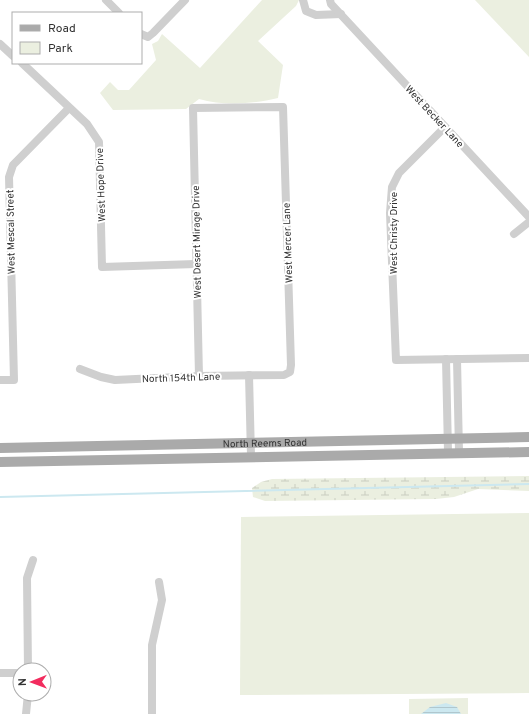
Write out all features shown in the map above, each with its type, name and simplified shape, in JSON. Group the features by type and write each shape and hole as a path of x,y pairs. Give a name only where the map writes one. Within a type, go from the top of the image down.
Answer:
{"main road":[{"name":"North Reems Road","path":"0,448 529,437"},
{"name":"North Reems Road","path":"0,462 448,452 529,452"}],"street":[{"path":"106,0 118,12"},
{"path":"144,35 154,33 185,0"},
{"path":"303,0 306,11 316,15 341,14"},
{"name":"West Becker Lane","path":"330,0 331,4 529,217"},
{"path":"0,44 12,55"},
{"name":"West Hope Drive","path":"23,64 87,124 99,142 102,266 196,264"},
{"name":"West Desert Mirage Drive","path":"199,376 193,108 283,107"},
{"name":"West Mercer Lane","path":"283,107 291,365 290,372 284,375"},
{"name":"West Mescal Street","path":"0,380 14,380 9,177 13,165 69,108"},
{"name":"West Christy Drive","path":"445,127 399,173 392,187 390,213 396,360 446,359"},
{"path":"514,234 529,222"},
{"path":"448,452 446,359 529,358"},
{"path":"457,359 459,452"},
{"name":"North 154th Lane","path":"80,369 101,378 115,380 199,376 284,375"},
{"path":"249,375 251,456"},
{"path":"446,400 458,399"},
{"path":"28,662 27,578 33,560"},
{"path":"152,714 152,645 162,600 160,582"},
{"path":"0,674 12,673"},
{"path":"26,714 27,702"}],"green space":[{"path":"262,0 299,0 296,6 258,41 283,65 278,98 259,102 238,103 218,103 199,99 186,109 113,110 100,93 110,82 118,90 129,90 156,60 152,44 158,41 162,34 200,68"},
{"path":"475,0 529,0 529,57"},
{"path":"529,476 529,491 478,489 454,497 436,499 265,501 253,497 252,488 261,482 272,479"},
{"path":"529,513 529,693 240,695 241,517"},
{"path":"468,698 468,714 409,714 409,699"}],"water":[{"path":"446,703 457,707 461,714 421,714 430,707"}],"waterway":[{"path":"0,497 529,484"}]}
